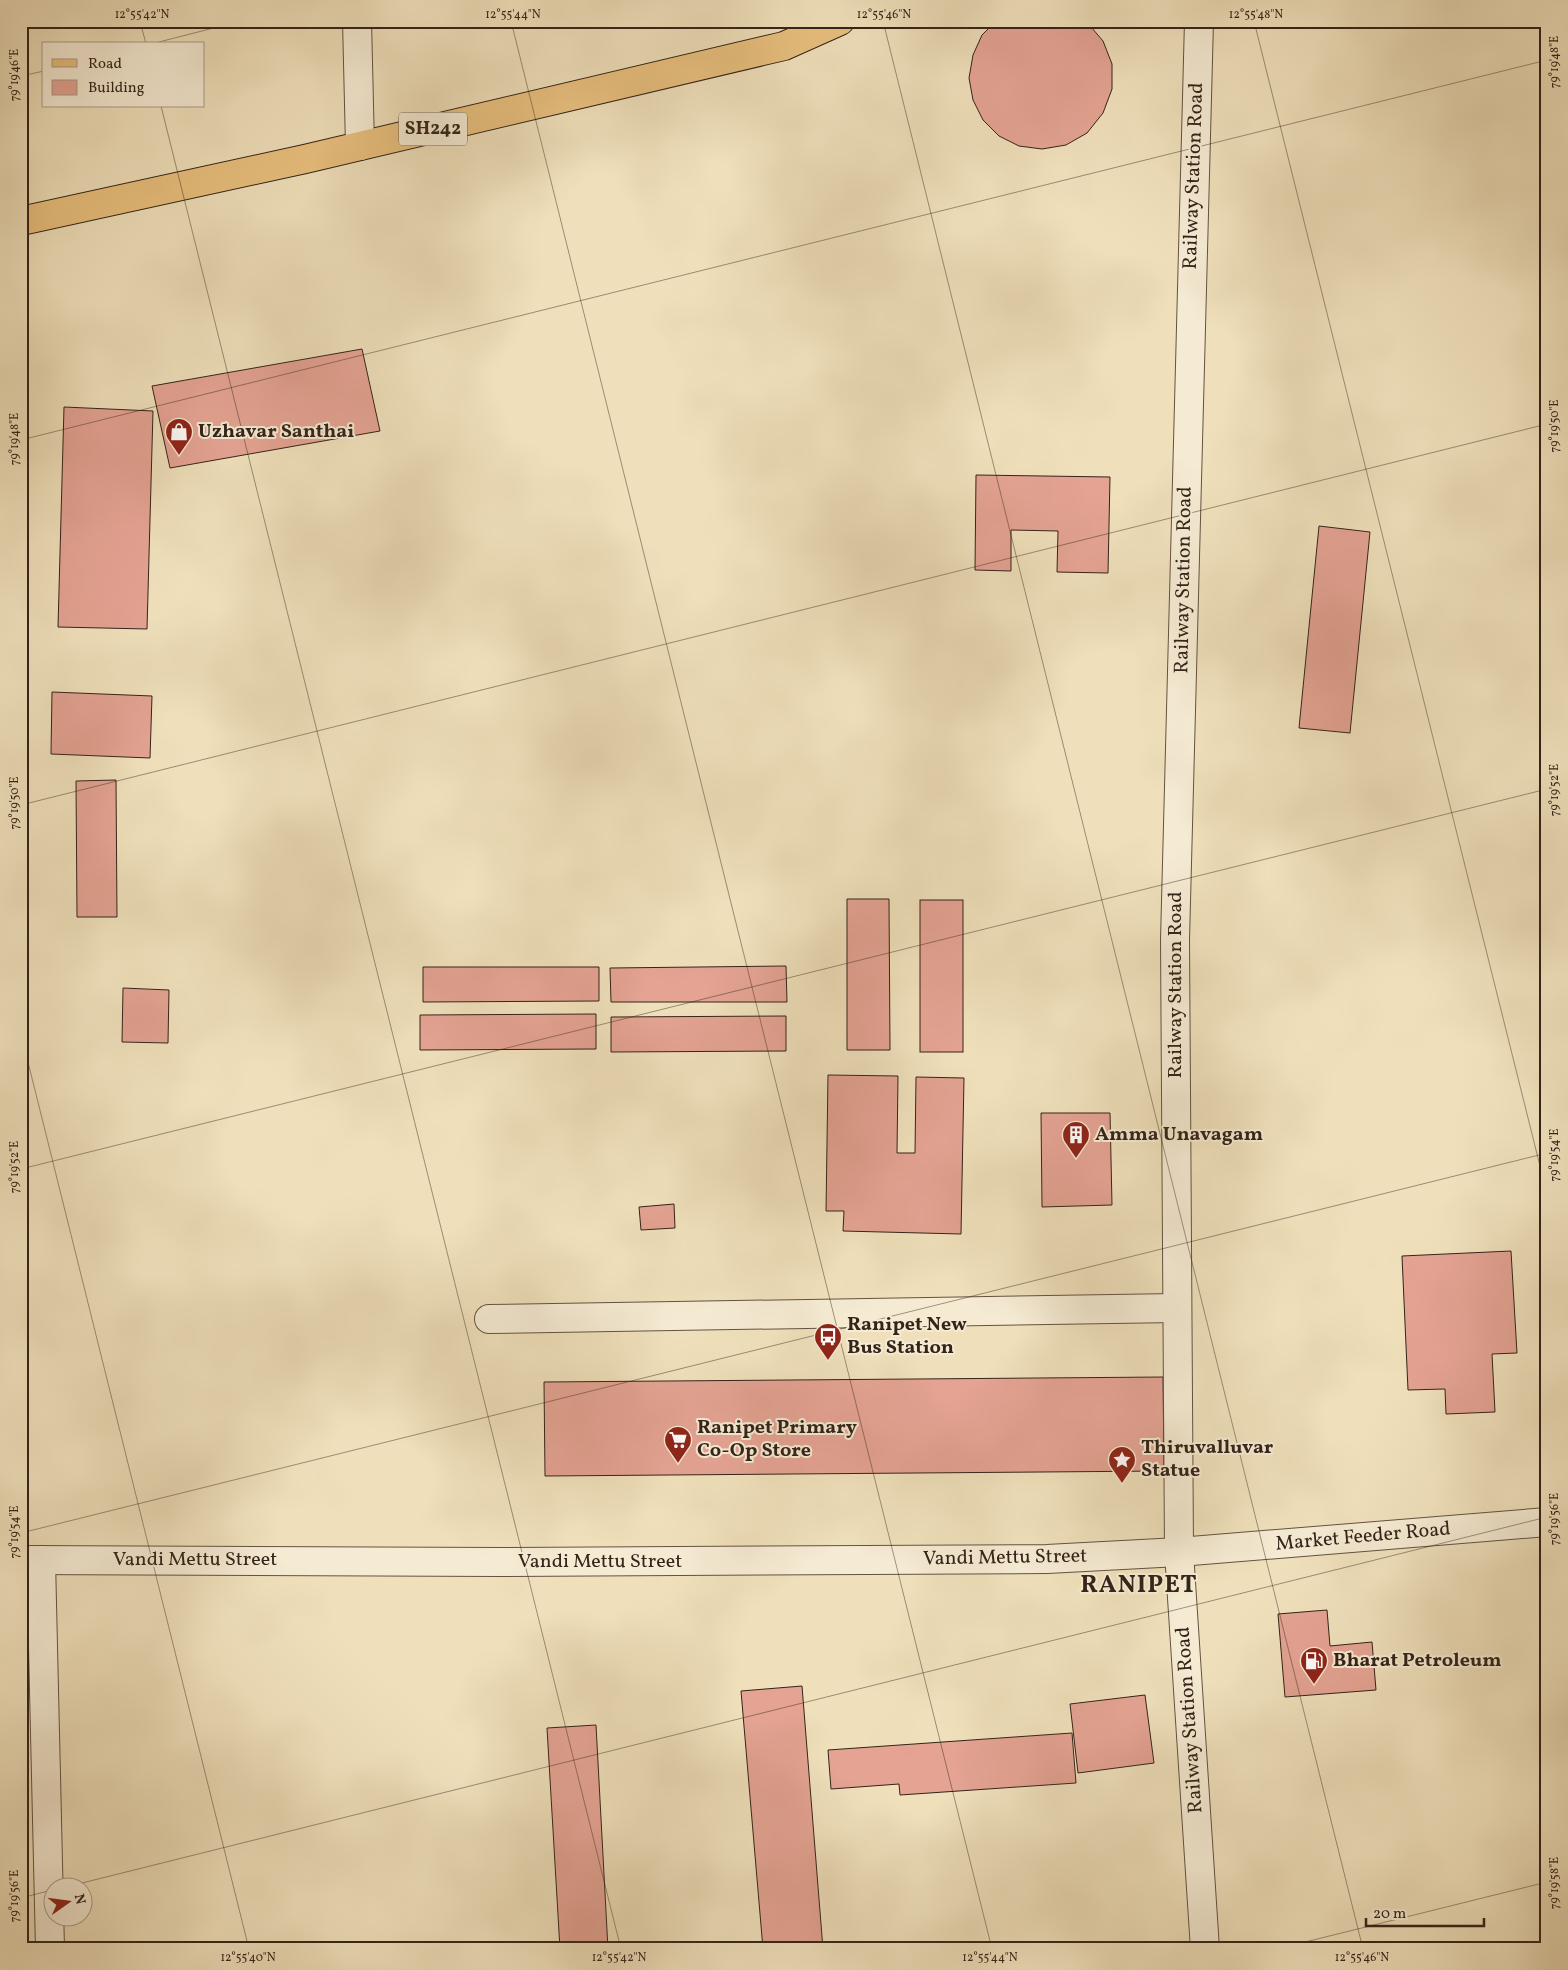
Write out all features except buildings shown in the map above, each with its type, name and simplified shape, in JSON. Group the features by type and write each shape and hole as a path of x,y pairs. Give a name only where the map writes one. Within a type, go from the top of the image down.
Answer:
{"main road":[{"name":"SH242","path":"21,221 360,146 784,46 840,21"}],"street":[{"path":"357,21 360,146"},
{"name":"Railway Station Road","path":"1199,21 1175,940 1179,1552 1205,1949"},
{"path":"489,1319 1177,1308"},
{"name":"Market Feeder Road","path":"1179,1552 1547,1522"},
{"name":"Vandi Mettu Street","path":"31,1560 500,1562 1047,1558 1179,1552"},
{"path":"31,1560 50,1949"}],"place":[{"name":"Uzhavar Santhai","path":"179,456"},
{"name":"Amma Unavagam","path":"1076,1159"},
{"name":"Ranipet New Bus Station","path":"828,1361"},
{"name":"Ranipet Primary Co-Op Store","path":"678,1464"},
{"name":"Thiruvalluvar Statue","path":"1122,1484"},
{"name":"Bharat Petroleum","path":"1314,1685"}],"district":[{"name":"RANIPET","path":"1139,1585"}]}
